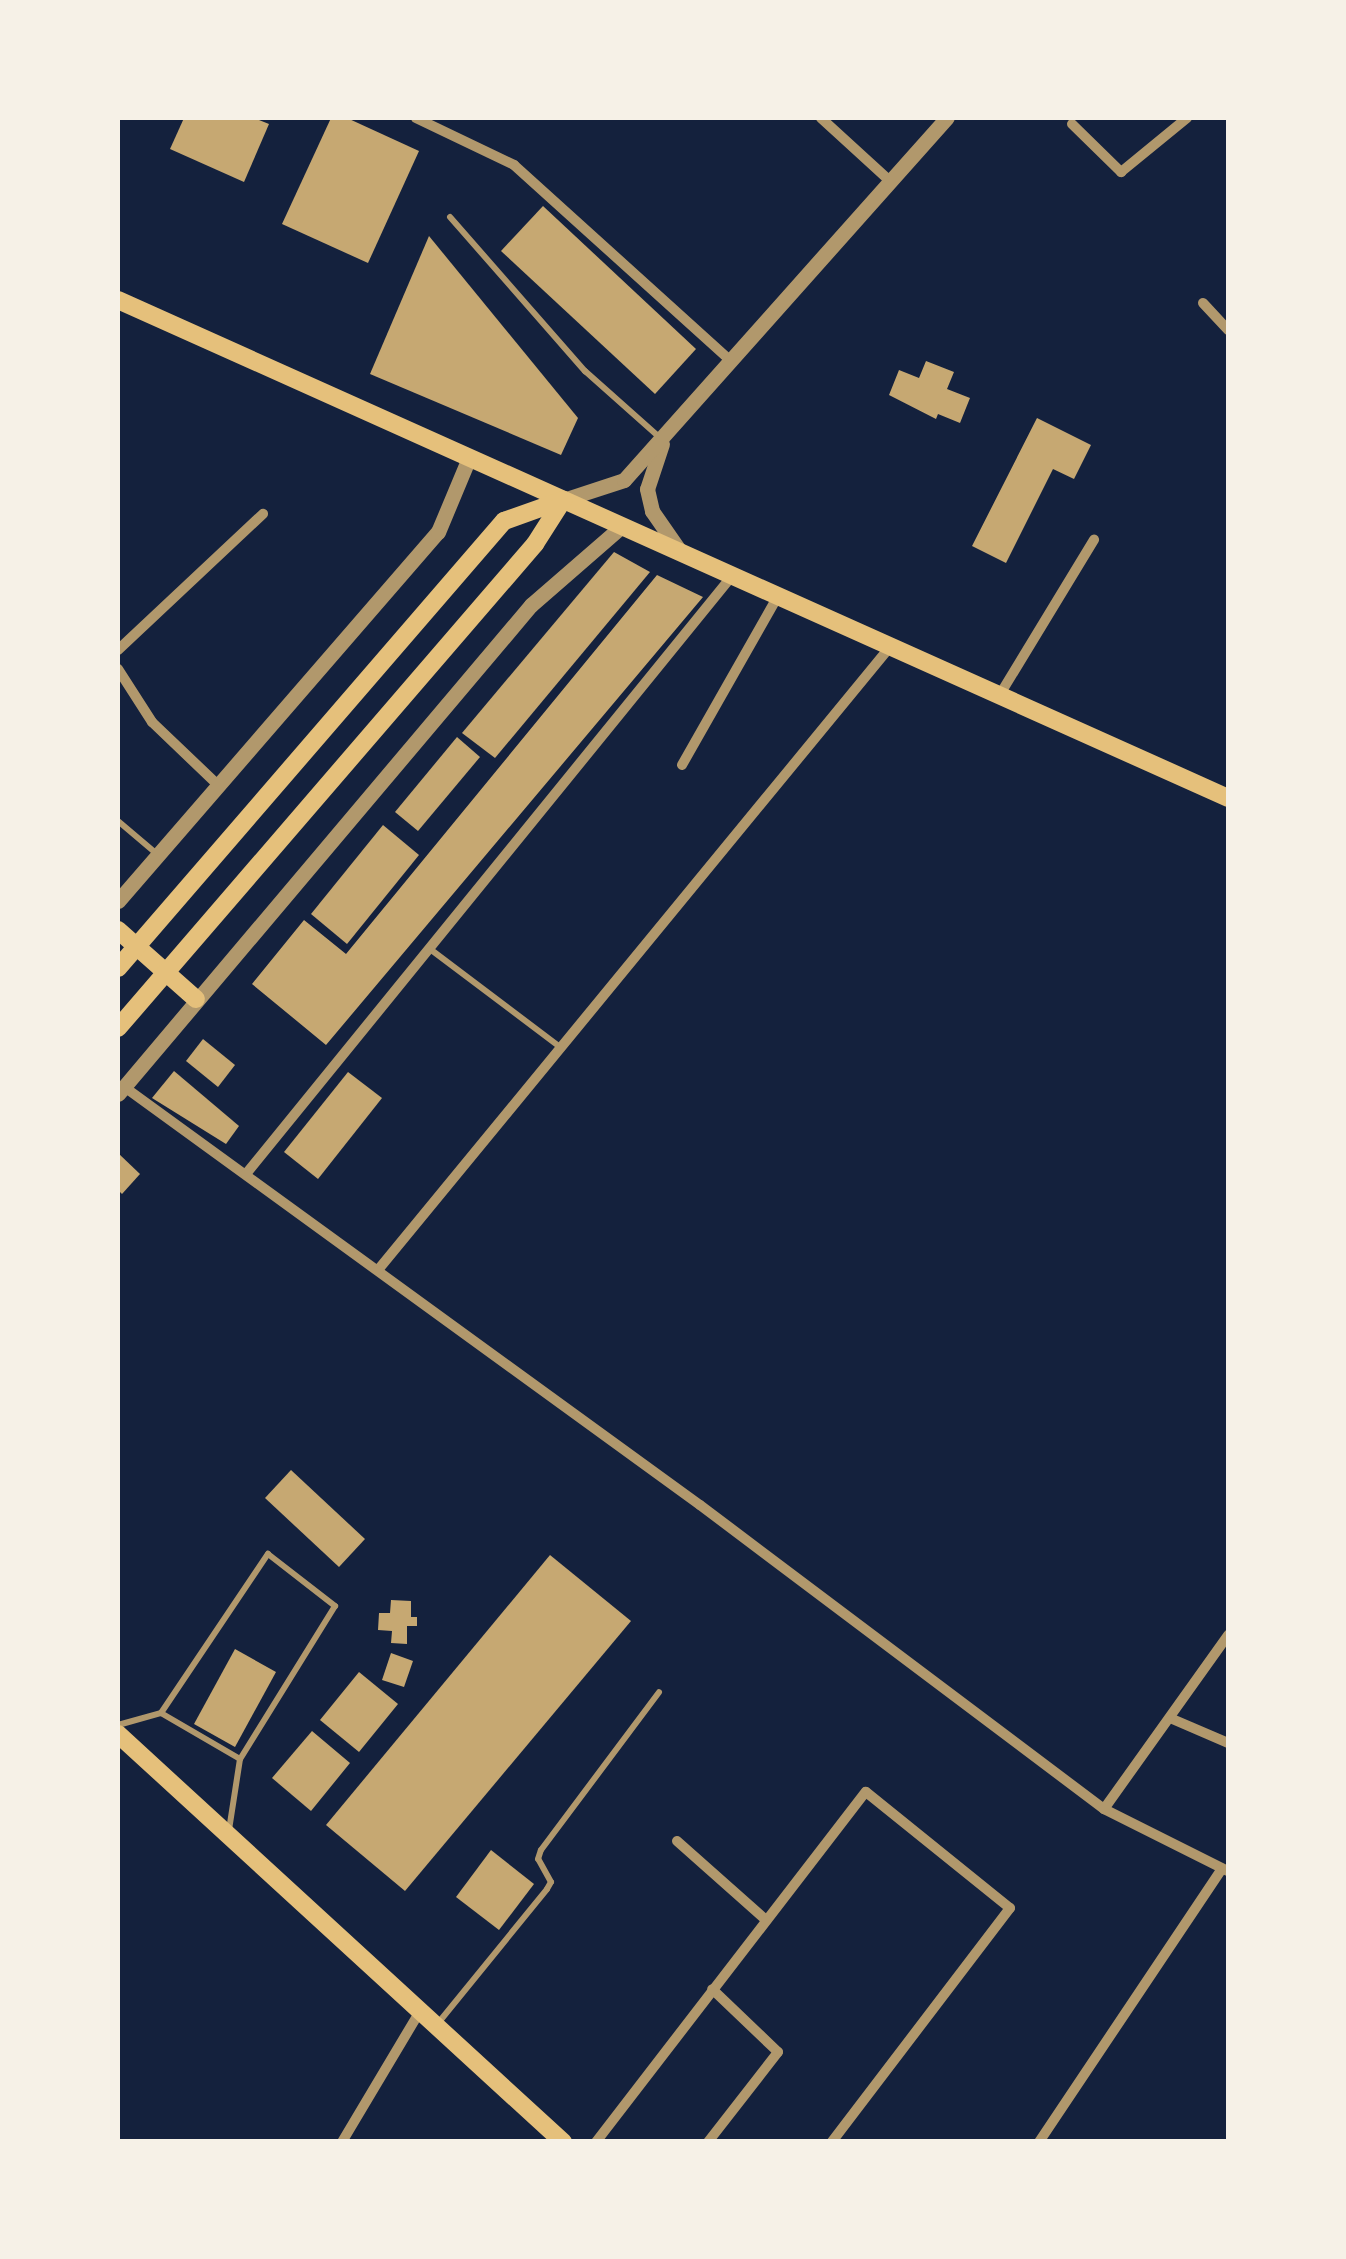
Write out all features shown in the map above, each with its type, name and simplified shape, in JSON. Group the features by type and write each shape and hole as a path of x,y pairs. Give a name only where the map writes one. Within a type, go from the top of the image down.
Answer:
{"main road":[{"path":"118,300 1228,798"},
{"path":"118,968 504,520 563,500"},
{"path":"118,1028 534,544 563,500"},
{"path":"118,930 196,999"},
{"path":"118,1734 229,1830 563,2142"}],"street":[{"path":"416,118 514,165 732,362"},
{"path":"820,118 890,181"},
{"path":"563,500 624,480 947,118"},
{"path":"1072,124 1122,172 1188,118"},
{"path":"1203,303 1228,330"},
{"path":"663,440 647,489 658,522 682,554"},
{"path":"118,901 438,532 469,458"},
{"path":"118,650 263,514"},
{"path":"622,526 530,605 120,1090 246,1174 378,1270 1104,1809 1225,1870 1040,2142"},
{"path":"999,696 1094,540"},
{"path":"246,1174 732,576"},
{"path":"682,765 778,596"},
{"path":"378,1270 890,647"},
{"path":"118,668 152,722 218,784"},
{"path":"1104,1809 1228,1636"},
{"path":"1170,1718 1228,1743"},
{"path":"596,2142 866,1792 1010,1908 832,2142"},
{"path":"677,1841 766,1920"},
{"path":"708,2142 778,2052 712,1989"},
{"path":"342,2142 420,2011"}],"lane":[{"path":"450,217 585,372 663,440"},
{"path":"118,821 158,854"},
{"path":"429,948 561,1048"},
{"path":"118,1725 162,1713 268,1554 335,1606 240,1759 229,1830"},
{"path":"436,2026 547,1889 551,1882 538,1859 540,1850 659,1692"},
{"path":"162,1713 240,1759"}],"building":[{"path":"184,118 254,118 269,124 244,182 170,149"},
{"path":"331,118 347,118 419,151 368,263 282,224"},
{"path":"543,206 696,349 655,394 501,251"},
{"path":"429,236 578,418 561,455 370,374"},
{"path":"926,361 954,372 947,389 970,398 960,423 938,414 936,419 889,395 899,370 919,378"},
{"path":"1037,418 1091,445 1074,479 1053,469 1006,563 972,546"},
{"path":"614,552 650,572 495,758 462,733"},
{"path":"657,575 703,597 326,1045 252,984 304,920 346,954"},
{"path":"457,737 480,757 418,831 395,812"},
{"path":"383,825 419,855 347,944 311,914"},
{"path":"203,1039 235,1065 218,1087 186,1061"},
{"path":"174,1071 239,1126 226,1144 152,1098"},
{"path":"348,1072 382,1098 318,1179 284,1152"},
{"path":"118,1153 140,1174 122,1194 118,1190"},
{"path":"291,1470 365,1539 339,1567 265,1498"},
{"path":"550,1555 631,1621 405,1891 326,1825"},
{"path":"391,1600 411,1601 411,1617 417,1617 417,1626 407,1626 407,1644 391,1643 392,1631 378,1630 379,1613 390,1613"},
{"path":"235,1649 276,1672 235,1747 194,1724"},
{"path":"391,1653 413,1661 404,1687 382,1680"},
{"path":"359,1672 398,1704 359,1752 320,1720"},
{"path":"312,1731 350,1763 311,1811 272,1778"},
{"path":"491,1850 534,1884 499,1930 456,1897"}]}
